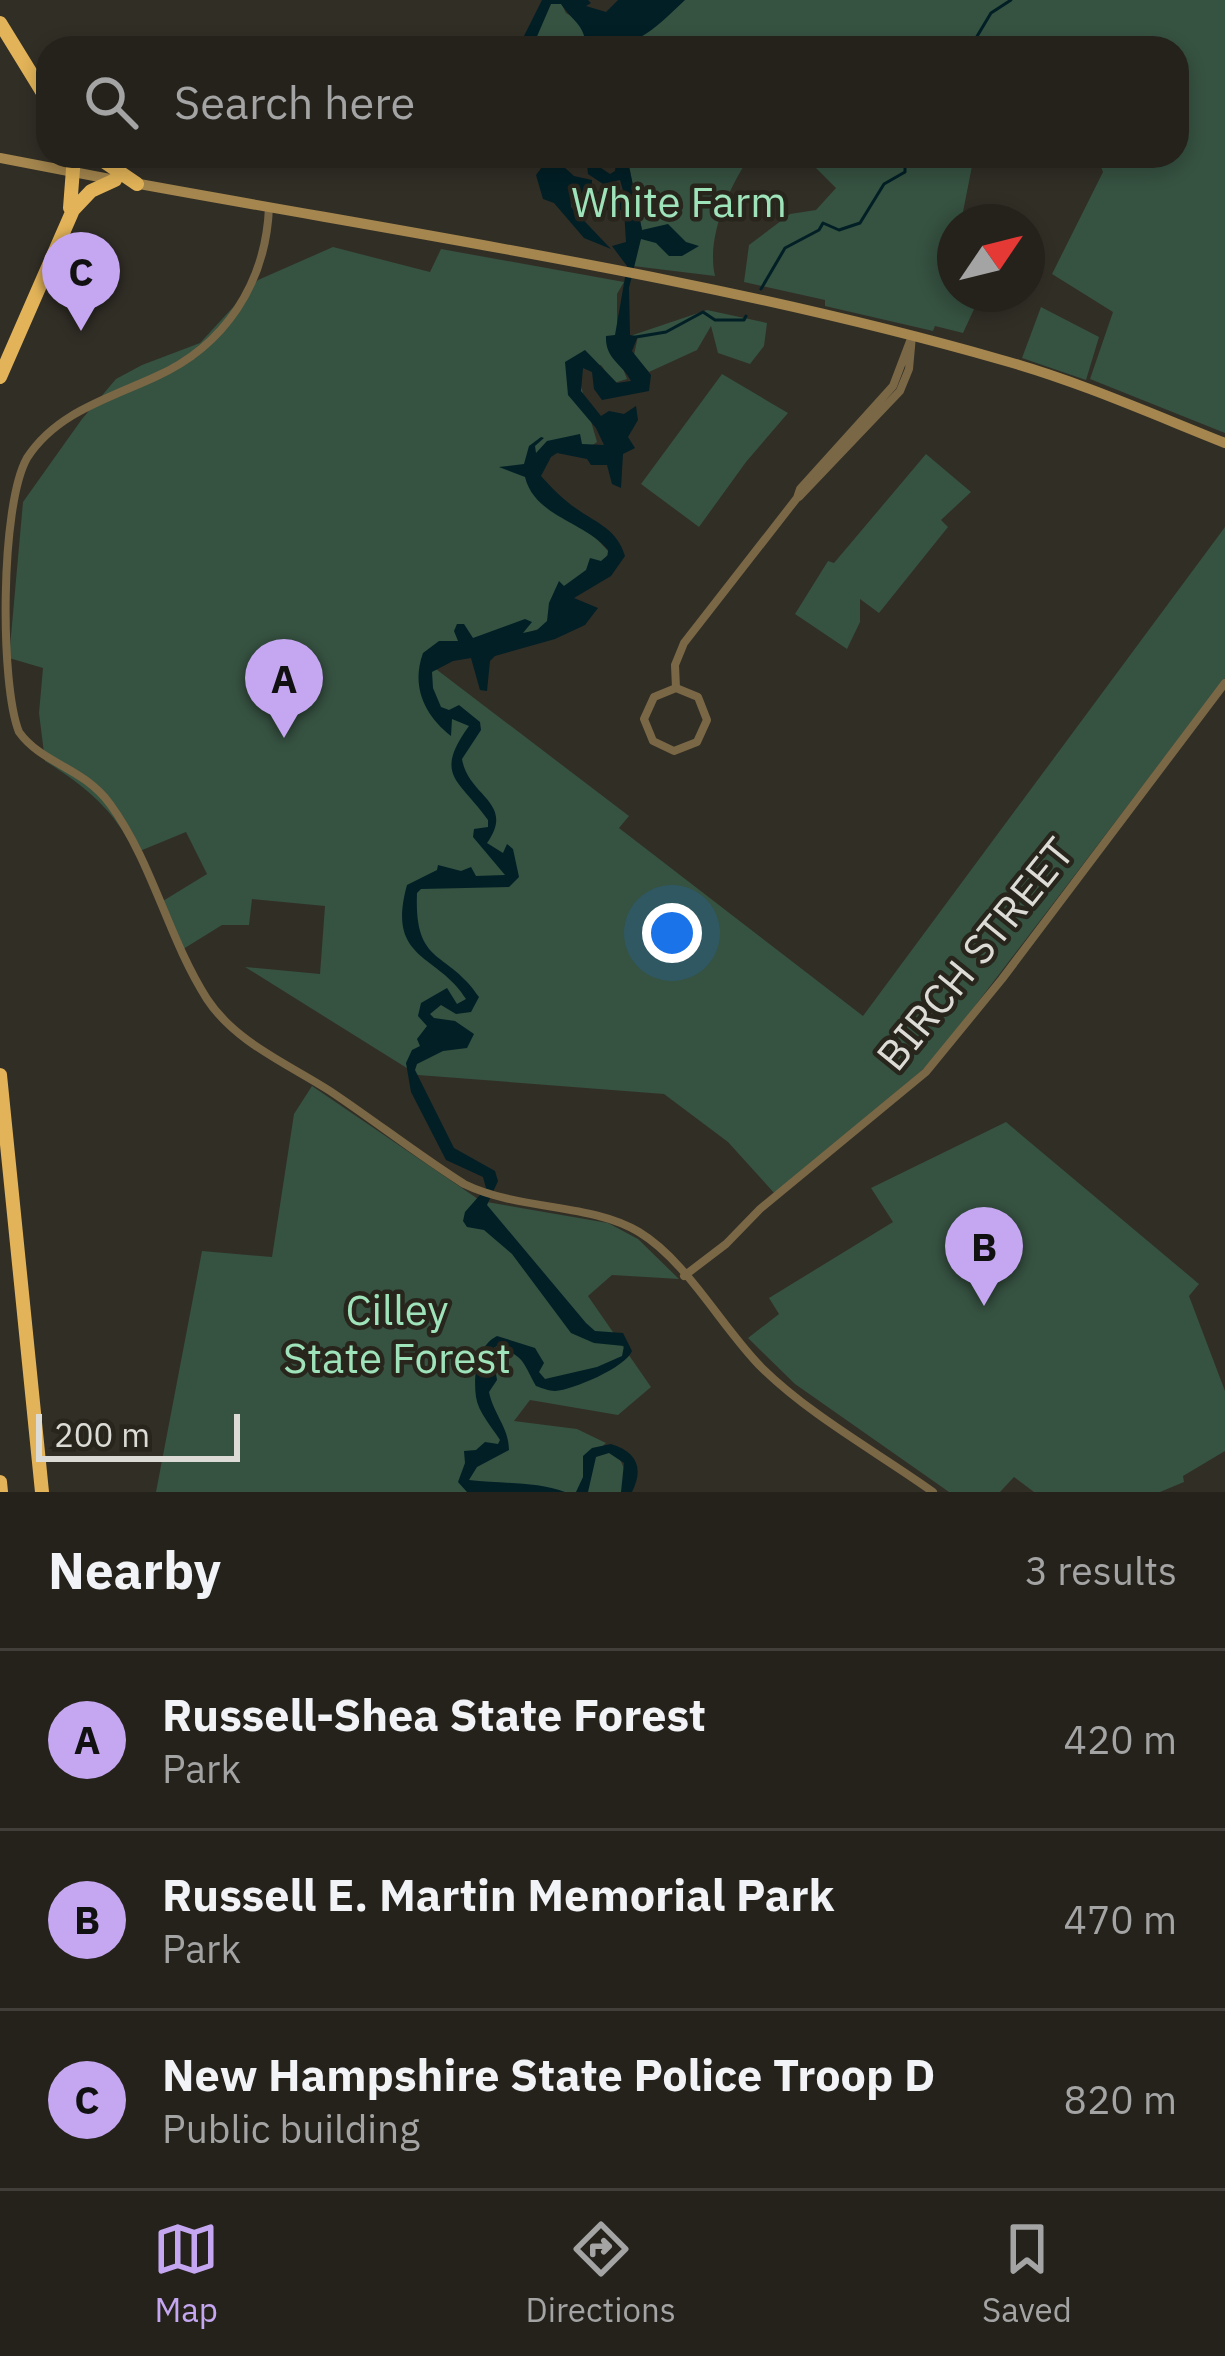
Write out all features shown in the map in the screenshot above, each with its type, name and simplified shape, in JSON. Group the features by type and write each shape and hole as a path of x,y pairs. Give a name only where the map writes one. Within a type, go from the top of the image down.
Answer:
{"highway":[{"path":"0,23 36,82"},
{"path":"66,225 74,168"},
{"path":"114,168 137,184"},
{"path":"0,377 66,225 81,200 115,180"},
{"path":"0,1075 42,1492"},
{"path":"0,1482 1,1492"}],"main road":[{"path":"0,158 36,165"},
{"path":"49,168 642,277 912,336 1050,375 1225,443"}],"street":[{"path":"268,206 268,232 257,272 220,332 176,367 95,402 54,427 15,479 3,526 3,693 22,737 83,775 110,805 149,875 198,984 227,1022 477,1191 620,1222 651,1240 778,1382 933,1492"},
{"path":"676,688 675,665 685,643 831,457 907,376 912,336"},
{"name":"BIRCH STREET","path":"684,1276 926,1072 1225,683"},
{"path":"676,688 698,698 707,720 697,742 674,751 653,741 644,718 654,697 676,688"}],"green space":[{"path":"670,0 1225,0 1225,433 1090,379 1113,312 1052,274 1102,168 1189,168 1189,36 626,36"},
{"path":"551,2 561,3 579,21 585,36 533,36"},
{"name":"White Farm","path":"629,168 743,168 717,229 715,276 633,266 642,230"},
{"name":"White Farm","path":"816,168 972,168 965,204 937,204 937,312 973,312 963,333 935,326 933,331 825,306 825,300 744,282 749,245 790,214 816,210 836,188"},
{"path":"333,247 430,272 441,249 624,282 617,294 617,353 627,379 614,383 601,365 581,366 578,376 597,442 588,448 571,443 536,461 548,507 593,535 608,551 606,559 550,625 432,666 629,816 619,828 863,1016 1225,527 1225,678 933,1061 775,1194 728,1142 664,1094 418,1075 245,967 320,974 325,906 252,899 249,925 222,925 180,951 158,904 207,874 186,832 135,853 97,800 45,761 39,713 43,668 9,658 23,502 116,379 200,343 258,280"},
{"path":"1045,309 1099,337 1086,380 1022,358 1039,312"},
{"path":"707,310 767,323 764,346 750,364 718,353 711,326 697,350 649,372 634,355 638,336 630,336"},
{"path":"722,374 788,413 699,527 641,484"},
{"path":"926,454 971,492 941,520 948,527 879,613 860,599 860,622 847,649 795,614 828,561 834,563"},
{"name":"Cilley State Forest","path":"312,1086 481,1201 608,1223 638,1239 679,1279 612,1275 588,1296 651,1387 618,1415 530,1400 514,1421 577,1429 606,1443 597,1451 616,1450 626,1473 625,1492 156,1492 202,1251 272,1257 294,1114"},
{"path":"1006,1122 1199,1284 1189,1296 1225,1391 1225,1451 1183,1476 1184,1482 1160,1492 1034,1492 1014,1477 1000,1492 949,1492 795,1384 748,1338 779,1314 769,1298 893,1222 871,1188"}],"water":[{"path":"542,0 588,0 591,3 586,6 606,12 618,0 685,0 642,36 584,36 561,4 551,4 537,36 524,36"},
{"path":"541,168 565,168 574,176 592,180 592,191 624,194 620,180 603,184 588,174 587,168 610,174 615,168 629,168 642,230 668,224 686,242 699,246 682,256 669,256 656,243 641,239 629,288 630,335 638,336 632,351 651,375 649,391 602,400 594,389 592,372 583,368 581,391 601,416 609,411 624,414 636,406 638,420 628,437 635,448 623,454 621,488 612,484 607,465 591,465 587,459 557,453 541,476 567,502 612,533 622,547 625,556 611,576 574,598 598,608 585,625 555,639 495,656 490,661 487,691 480,690 471,658 432,672 441,707 449,710 459,705 480,722 481,730 462,759 496,818 487,843 503,853 507,844 513,849 519,877 509,887 421,889 417,893 417,917 427,946 479,997 471,1012 456,1014 441,1005 430,1014 455,1021 474,1034 467,1048 443,1051 417,1064 415,1070 454,1148 495,1171 498,1181 487,1205 586,1323 595,1331 623,1333 632,1351 598,1377 555,1391 536,1386 513,1353 497,1346 492,1349 497,1380 489,1392 509,1450 477,1467 469,1480 565,1492 467,1492 458,1482 464,1451 500,1440 476,1397 478,1362 490,1341 497,1336 535,1348 544,1363 539,1372 545,1379 597,1367 622,1356 624,1346 594,1343 571,1333 512,1254 484,1230 467,1227 465,1212 486,1188 483,1177 446,1160 411,1092 406,1063 412,1050 420,1046 417,1039 427,1026 418,1016 421,1003 447,988 457,1004 466,999 409,942 402,910 407,885 437,870 438,865 461,871 471,867 476,876 505,875 473,837 474,829 488,827 488,820 454,776 453,756 469,726 452,719 451,736 427,709 419,688 423,653 439,641 458,641 457,624 464,624 473,638 525,619 532,622 523,633 537,630 547,621 559,581 564,586 586,570 590,558 601,561 608,555 598,540 539,501 525,477 499,467 524,464 529,446 541,437 536,453 547,441 580,434 582,444 604,445 568,395 565,362 585,350 617,383 631,381 606,344 606,336 615,335 627,266 612,246 626,242 624,210 606,210 570,192 571,207 611,249 584,238 554,203 543,199 536,175"},
{"path":"611,1444 636,1462 632,1492 621,1492 624,1463 609,1453 596,1457 588,1492 576,1492 583,1477 583,1456 592,1448"}],"waterway":[{"path":"977,36 991,13 1011,0"},
{"path":"761,289 785,248 819,230 823,223 839,230 860,223 884,184 905,168"},
{"path":"636,337 666,332 703,312 715,320 744,320 746,316"}],"place":[{"name":"New Hampshire State Police Troop D","path":"81,331"},
{"name":"Russell-Shea State Forest","path":"284,738"},
{"name":"Russell E. Martin Memorial Park","path":"984,1306"}]}
